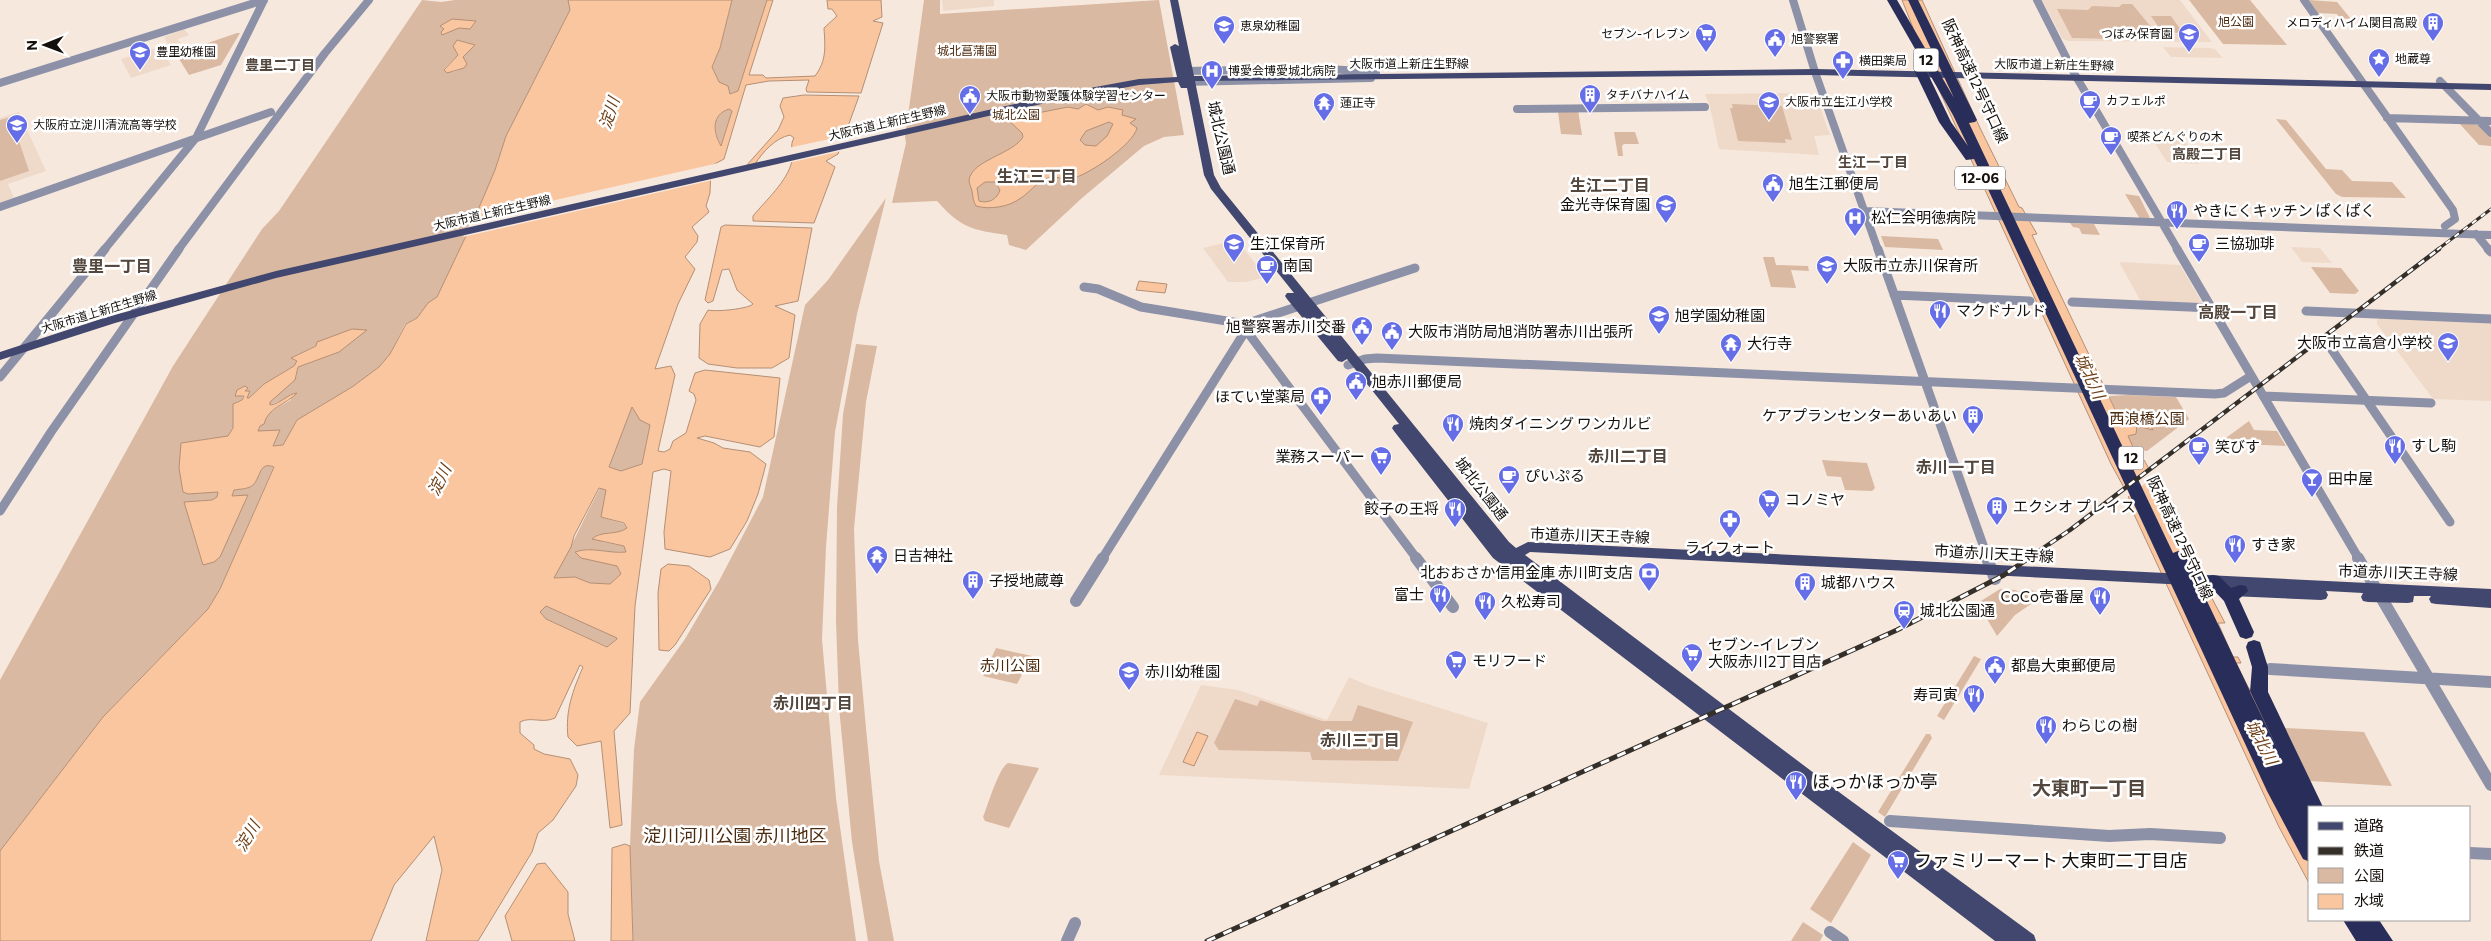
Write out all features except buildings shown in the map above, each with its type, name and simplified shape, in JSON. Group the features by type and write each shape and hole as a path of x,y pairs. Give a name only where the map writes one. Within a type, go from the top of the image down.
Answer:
{"highway":[{"name":"阪神高速12号守口線","path":"1892,0 1959,115 2273,785 2308,849"},
{"path":"1908,0 1959,115"},
{"name":"阪神高速12号守口線","path":"1913,0 1962,77 2270,752 2308,826"},
{"name":"12","path":"1926,2 1942,42 1962,77"},
{"name":"12-06","path":"1924,76 1945,122 1973,162 2026,272 2053,313"},
{"path":"2225,590 2250,639 2260,667 2259,692 2314,806"},
{"path":"2354,921 2368,941"},
{"path":"2368,921 2382,941"},
{"path":"2381,921 2395,941"}],"main road":[{"name":"城北公園通","path":"1166,0 1211,181 1305,306 1498,554 1511,557 2028,941"},
{"name":"城北公園通","path":"1174,0 1184,71"},
{"name":"大阪市道上新庄生野線","path":"0,350 159,299 276,268 1090,86 1167,75 1814,70 1962,77 2076,75 2443,84 2491,87"},
{"name":"大阪市道上新庄生野線","path":"0,356 111,320 276,275 1094,89 1173,79 1344,74"},
{"name":"大阪市道上新庄生野線","path":"2443,84 2491,82"},
{"name":"市道赤川天王寺線","path":"1511,557 1535,556 1994,575 2157,583 2225,590 2379,594 2491,594"},
{"name":"城北公園通","path":"1511,557 2008,941"},
{"name":"市道赤川天王寺線","path":"2225,590 2379,594 2491,603"}],"street":[{"path":"0,83 264,0"},
{"path":"0,377 196,138 264,0"},
{"path":"0,511 51,432 148,291 325,53 369,0"},
{"path":"1793,0 1814,70 1994,575"},
{"path":"2037,0 2076,75 2491,785"},
{"path":"2304,0 2455,213 2455,219 2445,226"},
{"path":"1184,71 1334,69 1379,74"},
{"path":"1187,82 1354,80 1379,74"},
{"path":"2443,84 2491,133"},
{"path":"1517,109 1705,107"},
{"path":"0,206 271,112"},
{"path":"2387,118 2491,121"},
{"path":"1864,211 2491,235"},
{"path":"2476,234 2491,252"},
{"path":"1084,287 1098,289 1141,307 1206,316 1245,327 1415,268"},
{"path":"1894,295 2030,301"},
{"path":"2072,302 2212,308"},
{"path":"2306,312 2491,319"},
{"path":"1076,601 1245,327"},
{"path":"1245,327 1453,607"},
{"path":"2332,350 2450,522"},
{"path":"1352,364 1377,358 2219,394 2226,392 2251,376"},
{"path":"2263,396 2432,403"},
{"path":"2270,669 2491,682"},
{"path":"1890,821 2109,836 2150,834 2220,838"},
{"path":"2471,853 2491,854"},
{"path":"1067,941 1075,923"},
{"path":"1830,932 1843,941"}],"shaded area":[{"path":"942,0 994,0 994,6 943,11"},
{"path":"2042,0 2180,0 2212,42 2067,41 2062,38"},
{"path":"184,29 189,35 178,39 183,47 171,50 164,37"},
{"path":"160,47 171,65 131,78 121,59"},
{"path":"2163,47 2210,48 2215,49 2223,58 2171,57"},
{"name":"大阪市立生江小学校","path":"1793,93 1800,104 1819,104 1830,135 1814,136 1819,155 1719,149 1710,107 1705,94"},
{"name":"大阪府立淀川清流高等学校","path":"19,112 46,171 8,184 14,198 0,203 0,118"},
{"path":"2152,139 2184,140 2200,164 2167,162"},
{"name":"生江保育所","path":"1237,240 1266,277 1246,282 1228,282 1203,248"},
{"path":"2291,247 2320,248 2332,263 2302,262"},
{"path":"2119,262 2180,265 2203,304 2144,302 2140,300"},
{"name":"大阪市立高倉小学校","path":"2381,318 2491,323 2491,401 2433,399 2377,324 2377,320"},
{"path":"1349,677 1367,685 1488,723 1469,789 1159,775 1201,685 1238,690 1327,720"}],"green space":[{"path":"422,0 441,2 455,0 568,0 570,10 506,136 495,170 475,217 437,297 428,303 417,318 405,324 390,354 379,367 352,387 297,420 283,445 272,446 258,432 267,416 291,400 291,394 284,400 269,405 270,402 296,377 298,367 339,352 366,330 343,332 291,358 297,361 294,366 264,384 247,399 245,391 248,388 245,386 242,400 236,402 233,428 228,436 181,443 188,494 218,492 217,497 212,500 184,502 203,565 248,496 232,496 234,490 251,486 256,482 263,468 269,465 274,466 220,589 208,609 103,717 0,851 0,680 173,366 262,229 279,211","holes":["457,40 474,45 463,57 464,68 453,72 444,69 458,55 454,46"]},
{"path":"732,0 767,0 738,91 729,94 719,82 712,67 720,48"},
{"name":"城北公園","path":"924,0 940,0 940,14 1159,0 1184,135 1164,137 1144,146 1082,198 1026,250 1009,245 1007,235 976,229 960,222 937,201 892,203 906,143 905,137"},
{"name":"旭公園","path":"2189,0 2250,0 2287,45 2223,44"},
{"path":"2309,0 2337,2 2351,19 2340,18 2337,14 2318,13"},
{"path":"2122,4 2132,4 2157,34 2152,40 2072,38 2057,9 2088,10 2092,6 2119,7"},
{"path":"2151,16 2171,16 2183,33 2162,32"},
{"path":"240,33 221,65 189,75 176,54"},
{"path":"1732,104 1782,106 1792,140 1785,139 1786,143 1738,141 1730,108 1733,108"},
{"path":"729,109 732,111 721,146 715,130 715,124 719,115"},
{"path":"1578,110 1582,135 1561,134 1558,112"},
{"path":"11,117 29,171 0,181 0,120"},
{"path":"2276,119 2286,120 2326,169 2342,170 2352,181 2392,182 2406,198 2342,197 2336,194"},
{"path":"2458,122 2479,125 2491,138 2491,146 2479,145"},
{"path":"1614,132 1635,132 1639,144 1624,144 1622,146 1623,156 1618,156"},
{"path":"2125,194 2139,196 2151,220 2140,219"},
{"name":"淀川河川公園 赤川地区","path":"886,198 857,314 835,432 826,547 822,639 836,798 856,941 633,941 630,846 634,749 640,702 685,639 719,581 763,497 805,305 828,280"},
{"path":"2070,223 2094,224 2100,235 2082,234 2079,228 2073,227"},
{"path":"1881,236 1938,239 1943,250 1885,247"},
{"path":"1763,257 1774,257 1776,265 1808,266 1809,271 1791,270 1796,288 1771,287"},
{"path":"2311,267 2341,268 2359,291 2355,294 2330,293"},
{"path":"856,344 877,346 866,402 854,529 858,640 866,728 879,861 894,941 868,941 852,842 839,707 836,621 837,507 843,414"},
{"name":"西浪橋公園","path":"2109,396 2176,397 2189,419 2147,451 2134,450"},
{"path":"632,406 650,425 642,464 621,471 609,467"},
{"path":"2249,421 2254,430 2277,431 2286,446 2219,443"},
{"path":"1822,460 1867,463 1875,488 1872,491 1845,490 1841,477 1827,476"},
{"path":"600,488 607,490 601,517 624,524 627,528 620,532 596,535 603,542 624,546 626,552 581,550 575,552 617,566 621,574 610,584 590,583 575,577 553,578 572,545"},
{"path":"2000,589 2016,590 2018,592 2031,590 2043,596 2015,615 1997,636 1987,619 1973,606"},
{"path":"546,606 618,638 608,647 546,619 539,611"},
{"name":"赤川公園","path":"996,648 1032,656 1017,684 983,676"},
{"path":"1974,656 1981,659 1944,720 1937,716"},
{"path":"1235,699 1257,706 1260,700 1322,721 1352,721 1358,705 1413,722 1398,761 1312,760 1310,752 1219,750 1214,743"},
{"path":"2285,728 2364,732 2392,786 2310,781"},
{"path":"1926,734 1930,734 1932,738 1885,817 1878,812"},
{"path":"1008,763 1039,768 1009,828 985,821 983,817 997,779"},
{"path":"1853,842 1871,855 1831,923 1810,909"},
{"path":"1803,922 1823,935 1820,941 1791,941"}],"water":[{"name":"淀川","path":"568,0 732,0 720,48 712,67 719,82 728,86 730,94 738,91 767,0 773,0 749,75 763,75 766,78 815,76 823,59 825,47 824,28 837,16 832,9 828,9 827,0 881,0 882,17 873,21 883,23 861,93 807,92 809,80 769,81 746,85 724,159 711,166 710,193 706,206 709,212 692,227 698,236 697,242 685,257 695,269 678,304 655,369 671,366 675,375 658,451 664,452 670,449 673,441 686,433 696,400 694,394 689,391 695,373 705,370 780,378 774,437 760,447 705,436 697,438 723,448 750,452 766,464 758,494 747,521 730,549 710,557 665,549 664,532 671,471 664,469 653,472 635,606 630,713 614,731 622,825 610,828 601,741 577,746 568,737 569,709 573,692 583,667 580,665 555,718 550,720 524,720 520,722 520,733 534,745 534,749 544,754 570,759 578,775 576,786 553,820 538,833 532,852 478,941 426,941 442,870 434,836 394,885 371,941 0,941 0,851 103,717 208,609 220,589 274,467 266,466 263,468 256,482 251,486 234,490 232,496 248,495 220,557 214,562 203,565 184,502 212,500 217,497 218,492 188,494 183,492 179,468 181,443 228,436 233,428 233,404 242,400 244,396 235,396 237,390 245,386 248,388 245,391 250,391 247,398 249,398 264,384 294,366 297,361 291,358 316,346 317,342 352,329 367,330 339,352 298,367 295,380 270,402 270,405 297,393 273,410 258,431 280,430 273,446 283,445 297,420 352,387 379,367 390,354 406,324 417,318 428,303 437,297 475,217 495,170 506,136 570,10","holes":["729,109 732,111 721,146 716,135 715,124 719,115","632,407 640,420 650,425 642,464 621,471 609,467","599,488 606,490 601,517 624,523 627,528 618,532 596,536 592,539 624,546 626,552 594,550 575,552 581,558 617,566 621,574 610,584 590,583 575,577 554,578 571,547 574,536","546,606 617,639 607,647 546,619 540,612"]},
{"name":"城北川","path":"1902,0 1922,0 1980,128 2019,207 2022,208 2037,234 2032,235 2121,422 2149,423 2153,430 2137,426 2136,434 2128,436 2139,460 2144,460 2159,486 2152,486 2182,550 2187,551 2190,556 2185,555 2187,561 2195,562 2197,570 2225,623 2218,623 2233,657 2238,657 2241,663 2236,663 2249,689 2256,690 2313,806 2308,806 2308,881 2279,827 2132,510 2128,495 2111,464 1929,68"},
{"path":"452,19 476,21 470,29 459,28 442,35 441,32 444,29 440,26"},
{"path":"457,40 475,45 463,57 467,64 464,68 447,73 444,70 458,55 453,46"},
{"path":"804,95 859,96 838,154 826,161 835,167 814,223 753,221 753,216 786,176 792,161 794,138 790,135 779,139 766,150 755,164 746,166 778,130 784,117 780,106 783,98"},
{"path":"1086,104 1098,110 1108,107 1123,110 1122,115 1136,119 1130,123 1137,128 1134,135 1119,151 1088,172 1071,179 1053,177 1045,179 1021,198 1005,206 987,208 976,206 969,181 972,173 977,167 1011,148 1023,137 1022,133 1007,119 1068,107 1078,109","holes":["1109,122 1113,124 1107,136 1096,146 1085,145 1080,140 1086,131","985,182 995,182 1000,190 997,196 986,202 979,201 977,188"]},
{"path":"725,225 812,228 798,301 775,306 795,315 789,358 772,368 737,368 708,364 699,358 700,324 708,310 732,310 753,304 737,290 729,269 722,270 713,301 708,303 705,300 721,227"},
{"path":"1139,281 1167,284 1165,293 1136,290"},
{"path":"668,564 689,566 709,580 711,589 675,645 669,651 659,650 658,593 661,569"},
{"path":"1197,732 1208,736 1194,766 1183,762"},
{"path":"625,844 630,846 633,941 611,941 612,848"},
{"path":"545,863 568,892 568,914 575,941 512,941 505,916 537,864"}],"pier":[{"path":"848,135 842,151 788,163 790,159 788,148"},
{"path":"723,162 713,167 713,180 463,237 472,219"},
{"path":"2150,466 2155,476 2126,498 2122,487"}],"railway":[{"path":"2437,250 2491,209"},
{"path":"2027,559 2070,530 2439,249"},
{"path":"1207,941 1897,630 2004,575 2029,558"}],"place":[{"name":"メロディハイム関目高殿","path":"2433,42"},
{"name":"恵泉幼稚園","path":"1224,45"},
{"name":"セブン-イレブン","path":"1706,53"},
{"name":"つぼみ保育園","path":"2189,53"},
{"name":"旭警察署","path":"1775,58"},
{"name":"豊里幼稚園","path":"140,71"},
{"name":"地蔵尊","path":"2379,78"},
{"name":"横田薬局","path":"1843,80"},
{"name":"博愛会博愛城北病院","path":"1212,90"},
{"name":"タチバナハイム","path":"1590,114"},
{"name":"大阪市動物愛護体験学習センター","path":"970,115"},
{"name":"カフェルポ","path":"2090,120"},
{"name":"大阪市立生江小学校","path":"1769,121"},
{"name":"蓮正寺","path":"1324,122"},
{"name":"大阪府立淀川清流高等学校","path":"17,144"},
{"name":"喫茶どんぐりの木","path":"2111,156"},
{"name":"旭生江郵便局","path":"1773,203"},
{"name":"金光寺保育園","path":"1666,224"},
{"name":"やきにくキッチン ぱくぱく","path":"2177,230"},
{"name":"松仁会明徳病院","path":"1855,237"},
{"name":"生江保育所","path":"1234,263"},
{"name":"三協珈琲","path":"2199,263"},
{"name":"南国","path":"1267,285"},
{"name":"大阪市立赤川保育所","path":"1827,285"},
{"name":"マクドナルド","path":"1940,330"},
{"name":"旭学園幼稚園","path":"1659,335"},
{"name":"旭警察署赤川交番","path":"1362,346"},
{"name":"大阪市消防局旭消防署赤川出張所","path":"1392,351"},
{"name":"大阪市立高倉小学校","path":"2448,362"},
{"name":"大行寺","path":"1731,363"},
{"name":"旭赤川郵便局","path":"1356,401"},
{"name":"ほてい堂薬局","path":"1321,416"},
{"name":"ケアプランセンターあいあい","path":"1973,435"},
{"name":"焼肉ダイニング ワンカルビ","path":"1453,443"},
{"name":"すし駒","path":"2395,465"},
{"name":"笑びす","path":"2199,466"},
{"name":"業務スーパー","path":"1381,476"},
{"name":"ぴいぷる","path":"1509,495"},
{"name":"田中屋","path":"2312,498"},
{"name":"コノミヤ","path":"1769,519"},
{"name":"エクシオ プレイス","path":"1997,526"},
{"name":"餃子の王将","path":"1455,528"},
{"name":"ライフォート","path":"1730,539"},
{"name":"すき家","path":"2235,564"},
{"name":"日吉神社","path":"877,575"},
{"name":"北おおさか信用金庫 赤川町支店","path":"1649,592"},
{"name":"子授地蔵尊","path":"973,600"},
{"name":"城都ハウス","path":"1805,602"},
{"name":"富士","path":"1440,614"},
{"name":"CoCo壱番屋","path":"2100,616"},
{"name":"久松寿司","path":"1485,621"},
{"name":"城北公園通","path":"1904,630"},
{"name":"セブン-イレブン 大阪赤川2丁目店","path":"1692,673"},
{"name":"モリフード","path":"1456,680"},
{"name":"都島大東郵便局","path":"1995,685"},
{"name":"赤川幼稚園","path":"1129,691"},
{"name":"寿司寅","path":"1974,714"},
{"name":"わらじの樹","path":"2046,745"},
{"name":"ほっかほっか亭","path":"1796,801"},
{"name":"ファミリーマート 大東町二丁目店","path":"1898,880"}],"district":[{"name":"豊里二丁目","path":"280,65"},
{"name":"高殿二丁目","path":"2207,154"},
{"name":"生江一丁目","path":"1873,162"},
{"name":"生江三丁目","path":"1037,176"},
{"name":"生江二丁目","path":"1610,185"},
{"name":"豊里一丁目","path":"112,266"},
{"name":"高殿一丁目","path":"2238,312"},
{"name":"赤川二丁目","path":"1628,456"},
{"name":"赤川一丁目","path":"1956,467"},
{"name":"赤川四丁目","path":"813,703"},
{"name":"赤川三丁目","path":"1360,740"},
{"name":"大東町一丁目","path":"2089,788"}],"park label":[{"name":"城北菖蒲園","path":"967,51"}]}
